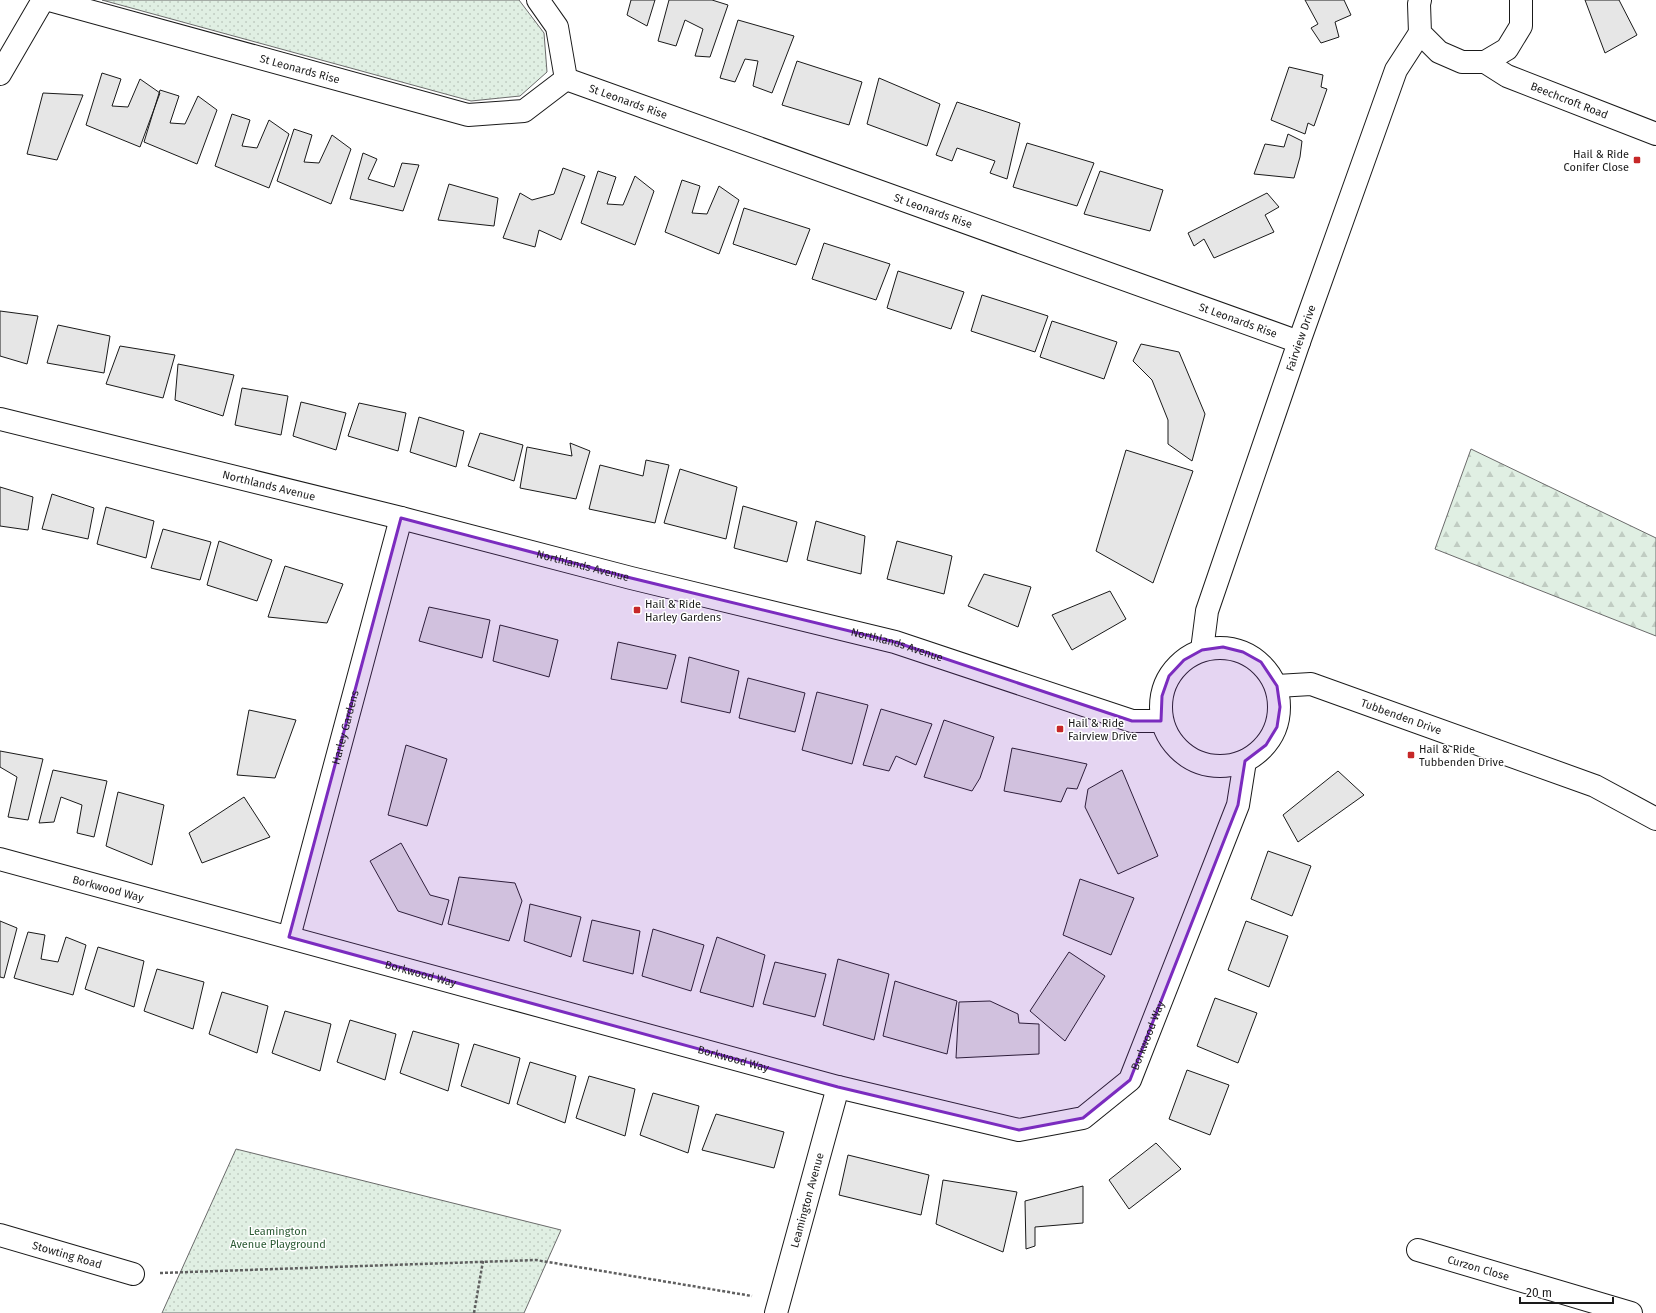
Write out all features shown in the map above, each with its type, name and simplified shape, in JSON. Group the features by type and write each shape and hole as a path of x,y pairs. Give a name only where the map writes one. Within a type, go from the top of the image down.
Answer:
{"street":[{"path":"0,74 43,0"},
{"name":"St Leonards Rise","path":"49,0 468,115 524,111 566,79 1299,342"},
{"path":"538,0 557,27 566,79"},
{"path":"1420,0 1420,33 1439,52 1462,62 1485,62 1507,48 1521,26 1521,0"},
{"name":"Fairview Drive","path":"1202,650 1207,611 1299,342 1396,70 1420,33"},
{"name":"Beechcroft Road","path":"1485,62 1507,76 1656,134"},
{"name":"Northlands Avenue","path":"0,419 401,518 631,578 895,642 1132,721 1161,721"},
{"name":"Harley Gardens","path":"289,937 401,518"},
{"path":"1223,647 1243,652 1260,662 1277,686 1280,707 1277,727 1266,745 1245,761 1225,766 1204,764 1186,755 1168,736 1161,721 1162,696 1169,676 1184,660 1202,650 1223,647"},
{"name":"Tubbenden Drive","path":"1277,686 1311,684 1595,786 1656,819"},
{"name":"Borkwood Way","path":"0,859 838,1087 1019,1130 1083,1118 1130,1080 1238,805 1245,761"},
{"name":"Leamington Avenue","path":"778,1307 838,1087"},
{"name":"Stowting Road","path":"0,1235 133,1274"},
{"name":"Curzon Close","path":"1418,1250 1630,1313"}],"path":[{"path":"133,1274 536,1260 778,1307"},
{"path":"474,1313 484,1261"}],"highlighted area":[{"path":"401,518 631,578 895,642 1132,721 1161,721 1162,696 1169,676 1184,660 1202,650 1223,647 1243,652 1261,662 1277,686 1280,707 1277,727 1266,745 1245,761 1238,805 1130,1080 1083,1118 1019,1130 838,1087 289,937"}],"green space":[{"path":"102,0 519,0 544,33 547,72 520,96 471,101"},
{"path":"1471,449 1656,538 1656,636 1435,549"},
{"name":"Leamington Avenue Playground","path":"236,1149 561,1230 524,1313 162,1313"}],"building":[{"path":"631,0 655,0 647,26 627,15"},
{"path":"669,0 712,0 728,5 710,57 695,56 703,29 685,20 676,46 658,41"},
{"path":"1305,0 1344,0 1351,15 1335,22 1339,37 1321,43 1311,28 1318,24"},
{"path":"1585,0 1619,0 1637,35 1605,53"},
{"path":"738,20 794,36 772,93 753,86 758,61 745,59 735,82 720,78"},
{"path":"797,61 862,82 849,125 782,105"},
{"path":"1289,67 1323,75 1321,87 1327,89 1314,126 1308,123 1305,134 1271,120"},
{"path":"102,73 121,79 112,106 128,107 140,79 160,93 140,147 86,125"},
{"path":"879,78 940,104 927,146 867,124"},
{"path":"160,90 179,96 170,123 185,124 198,96 217,110 197,164 144,142"},
{"path":"43,93 83,95 57,160 27,154"},
{"path":"957,102 1020,123 1007,179 990,173 995,161 957,148 952,161 936,155"},
{"path":"232,114 250,120 242,146 257,148 269,120 289,134 269,188 215,166"},
{"path":"294,129 312,135 304,162 319,163 332,135 351,149 331,204 277,181"},
{"path":"1288,134 1302,141 1300,157 1294,178 1254,174 1265,144 1284,147"},
{"path":"1027,143 1094,163 1077,206 1013,187"},
{"path":"363,153 377,159 368,179 394,187 402,163 419,165 403,211 350,199"},
{"path":"563,168 585,176 561,240 539,230 535,247 503,238 520,193 532,200 554,194"},
{"path":"598,171 616,177 607,204 623,205 635,176 654,191 635,245 581,223"},
{"path":"1100,171 1163,190 1150,231 1084,214"},
{"path":"682,180 700,186 692,213 707,214 719,186 739,200 719,254 665,232"},
{"path":"449,184 498,198 494,226 438,220"},
{"path":"1267,193 1279,207 1265,215 1274,232 1214,258 1204,239 1194,246 1188,233"},
{"path":"744,208 810,229 796,265 733,244"},
{"path":"824,243 890,264 876,300 812,279"},
{"path":"898,271 964,292 951,329 887,308"},
{"path":"982,295 1048,316 1035,352 971,331"},
{"path":"0,311 38,316 27,364 0,356"},
{"path":"1052,321 1117,342 1104,379 1040,357"},
{"path":"58,325 110,336 104,373 47,363"},
{"path":"1141,344 1179,352 1205,414 1192,461 1168,444 1168,420 1152,380 1133,361"},
{"path":"120,346 175,355 163,398 106,384"},
{"path":"178,364 234,375 223,416 175,400"},
{"path":"242,388 288,396 281,435 235,425"},
{"path":"301,402 346,413 336,450 293,436"},
{"path":"359,403 406,413 398,451 348,436"},
{"path":"419,417 464,431 456,467 410,452"},
{"path":"480,433 523,445 514,481 468,466"},
{"path":"570,443 590,451 576,499 520,488 527,447 572,456"},
{"path":"1126,450 1193,471 1153,583 1096,551"},
{"path":"646,460 669,465 655,523 589,509 600,465 643,476"},
{"path":"680,469 737,487 726,539 664,523"},
{"path":"0,487 33,497 28,530 0,526"},
{"path":"52,494 94,508 88,539 42,529"},
{"path":"743,506 797,522 787,562 734,548"},
{"path":"106,507 154,521 146,558 97,544"},
{"path":"816,521 865,536 861,574 807,560"},
{"path":"163,529 211,542 200,580 151,568"},
{"path":"219,541 272,560 257,601 207,585"},
{"path":"897,541 952,556 944,594 887,579"},
{"path":"285,566 343,584 327,623 268,617"},
{"path":"984,574 1031,587 1018,627 968,606"},
{"path":"1110,591 1126,619 1072,650 1052,615"},
{"path":"429,607 490,620 482,658 419,641"},
{"path":"500,625 558,640 549,677 493,661"},
{"path":"618,642 676,655 667,689 611,679"},
{"path":"689,657 739,671 730,713 681,702"},
{"path":"748,678 805,693 795,732 739,718"},
{"path":"817,692 868,705 852,764 802,750"},
{"path":"881,709 932,724 916,765 896,756 889,771 863,765"},
{"path":"249,710 296,720 275,778 237,775"},
{"path":"944,720 994,737 980,778 972,791 924,777"},
{"path":"406,745 447,759 427,826 388,815"},
{"path":"1012,748 1087,764 1077,789 1067,788 1061,802 1004,791"},
{"path":"0,751 43,759 28,820 8,817 17,777 0,767"},
{"path":"53,770 107,781 94,837 77,833 82,805 61,797 54,822 39,823"},
{"path":"1122,770 1158,856 1118,874 1085,807 1088,789"},
{"path":"1338,771 1364,795 1298,842 1283,815"},
{"path":"118,792 164,805 152,865 106,846"},
{"path":"244,797 270,837 202,863 189,833"},
{"path":"401,843 430,895 449,900 442,925 398,911 370,861"},
{"path":"1268,851 1311,866 1292,916 1251,899"},
{"path":"459,877 515,883 522,901 509,941 448,924"},
{"path":"1080,879 1134,898 1111,955 1063,935"},
{"path":"530,904 581,917 571,957 524,941"},
{"path":"592,920 640,931 633,974 583,961"},
{"path":"0,921 17,928 4,978 0,977"},
{"path":"1246,921 1288,936 1269,987 1228,970"},
{"path":"653,929 704,945 691,991 642,976"},
{"path":"28,932 45,935 41,959 58,962 66,937 86,945 73,995 14,978"},
{"path":"717,937 765,955 753,1007 700,992"},
{"path":"98,947 144,961 134,1007 85,989"},
{"path":"1069,952 1105,976 1065,1041 1030,1011"},
{"path":"838,959 889,974 874,1040 823,1025"},
{"path":"775,962 826,974 815,1017 763,1004"},
{"path":"157,969 204,982 193,1029 144,1011"},
{"path":"895,981 957,1001 947,1054 883,1036"},
{"path":"222,992 268,1006 257,1053 209,1034"},
{"path":"1215,998 1257,1013 1238,1063 1197,1046"},
{"path":"990,1001 1018,1014 1019,1023 1039,1024 1039,1054 956,1058 959,1002"},
{"path":"285,1011 331,1024 320,1071 272,1053"},
{"path":"350,1020 396,1034 385,1080 337,1062"},
{"path":"413,1031 459,1044 448,1091 400,1073"},
{"path":"474,1044 520,1058 509,1104 461,1086"},
{"path":"530,1062 576,1076 565,1123 517,1104"},
{"path":"1187,1070 1229,1085 1210,1135 1169,1119"},
{"path":"589,1076 635,1089 625,1136 576,1118"},
{"path":"653,1093 699,1106 688,1153 640,1135"},
{"path":"716,1114 784,1132 774,1168 702,1150"},
{"path":"1156,1143 1181,1169 1129,1209 1109,1180"},
{"path":"848,1155 929,1175 921,1215 839,1195"},
{"path":"943,1180 1017,1192 1003,1252 936,1224"},
{"path":"1083,1186 1083,1223 1035,1227 1035,1246 1026,1249 1025,1201"}],"place":[{"name":"Hail & Ride Conifer Close","path":"1637,160"},
{"name":"Hail & Ride Harley Gardens","path":"637,610"},
{"name":"Hail & Ride Fairview Drive","path":"1060,729"},
{"name":"Hail & Ride Tubbenden Drive","path":"1411,755"}]}
